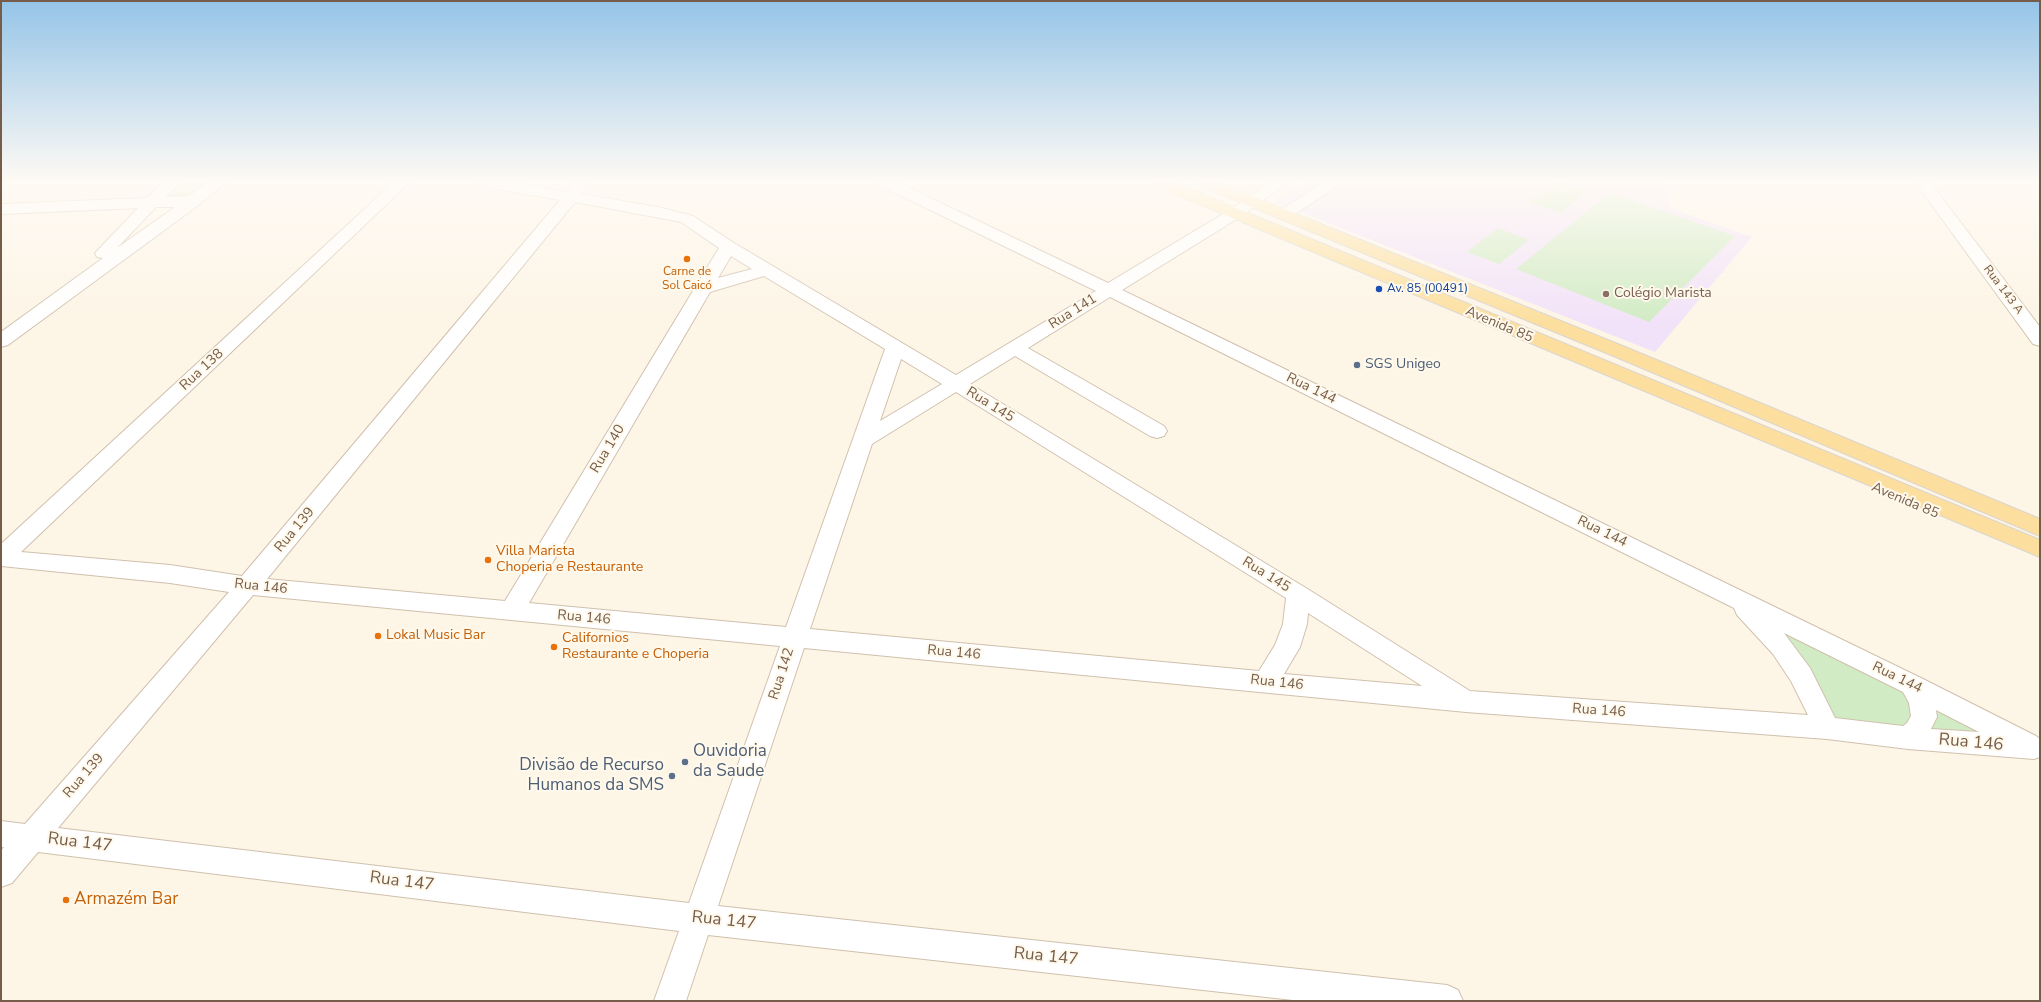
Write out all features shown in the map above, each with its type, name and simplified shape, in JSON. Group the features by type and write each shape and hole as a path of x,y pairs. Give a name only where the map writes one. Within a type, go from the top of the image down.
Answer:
{"main road":[{"name":"Avenida 85","path":"1269,229 2040,549"},
{"name":"Avenida 85","path":"1317,229 1623,353 2040,528"},
{"name":"Avenida 85","path":"1794,425 1839,436 2040,519"},
{"name":"Avenida 85","path":"1773,439 1832,471 2040,558"}],"street":[{"path":"63,295 128,229"},
{"path":"1,341 155,229"},
{"name":"Rua 138","path":"1,558 353,229"},
{"name":"Rua 139","path":"1,873 248,586 545,229"},
{"name":"Rua 145","path":"701,229 728,247 956,384 1298,594 1466,701"},
{"name":"Rua 144","path":"981,229 2038,746"},
{"name":"Rua 141","path":"864,440 1210,229"},
{"name":"Rua 143 A","path":"1957,229 2040,340"},
{"name":"Rua 140","path":"512,611 728,247"},
{"path":"704,288 766,270"},
{"name":"Rua 142","path":"670,1001 700,919 794,638 895,348"},
{"path":"1015,348 1157,431"},
{"name":"Rua 146","path":"1,558 170,574 248,586 1466,701 1827,728 1908,738 2038,746"},
{"path":"1266,682 1287,647 1295,624 1298,594"},
{"name":"Rua 144","path":"1737,599 1782,647 1801,675 1827,728"},
{"name":"Rua 146","path":"1908,738 1916,731 1924,717 1922,701 1912,685"},
{"name":"Rua 147","path":"1,834 700,919 1447,1001"}],"shaded area":[{"path":"1343,229 1729,229 1752,237 1655,352"}],"green space":[{"path":"1497,229 1529,240 1499,264 1467,252"},
{"path":"1566,229 1714,229 1735,236 1649,322 1516,269"},
{"path":"1737,599 2034,748 1827,728"}],"place":[{"name":"Carne de Sol Caicó","path":"687,259"},
{"name":"Av. 85 (00491)","path":"1379,289"},
{"name":"Colégio Marista","path":"1606,294"},
{"name":"SGS Unigeo","path":"1357,365"},
{"name":"Villa Marista Choperia e Restaurante","path":"488,560"},
{"name":"Lokal Music Bar","path":"378,636"},
{"name":"Californios Restaurante e Choperia","path":"554,647"},
{"name":"Ouvidoria da Saude","path":"685,762"},
{"name":"Divisão de Recurso Humanos da SMS","path":"672,776"},
{"name":"Armazém Bar","path":"66,900"}]}
